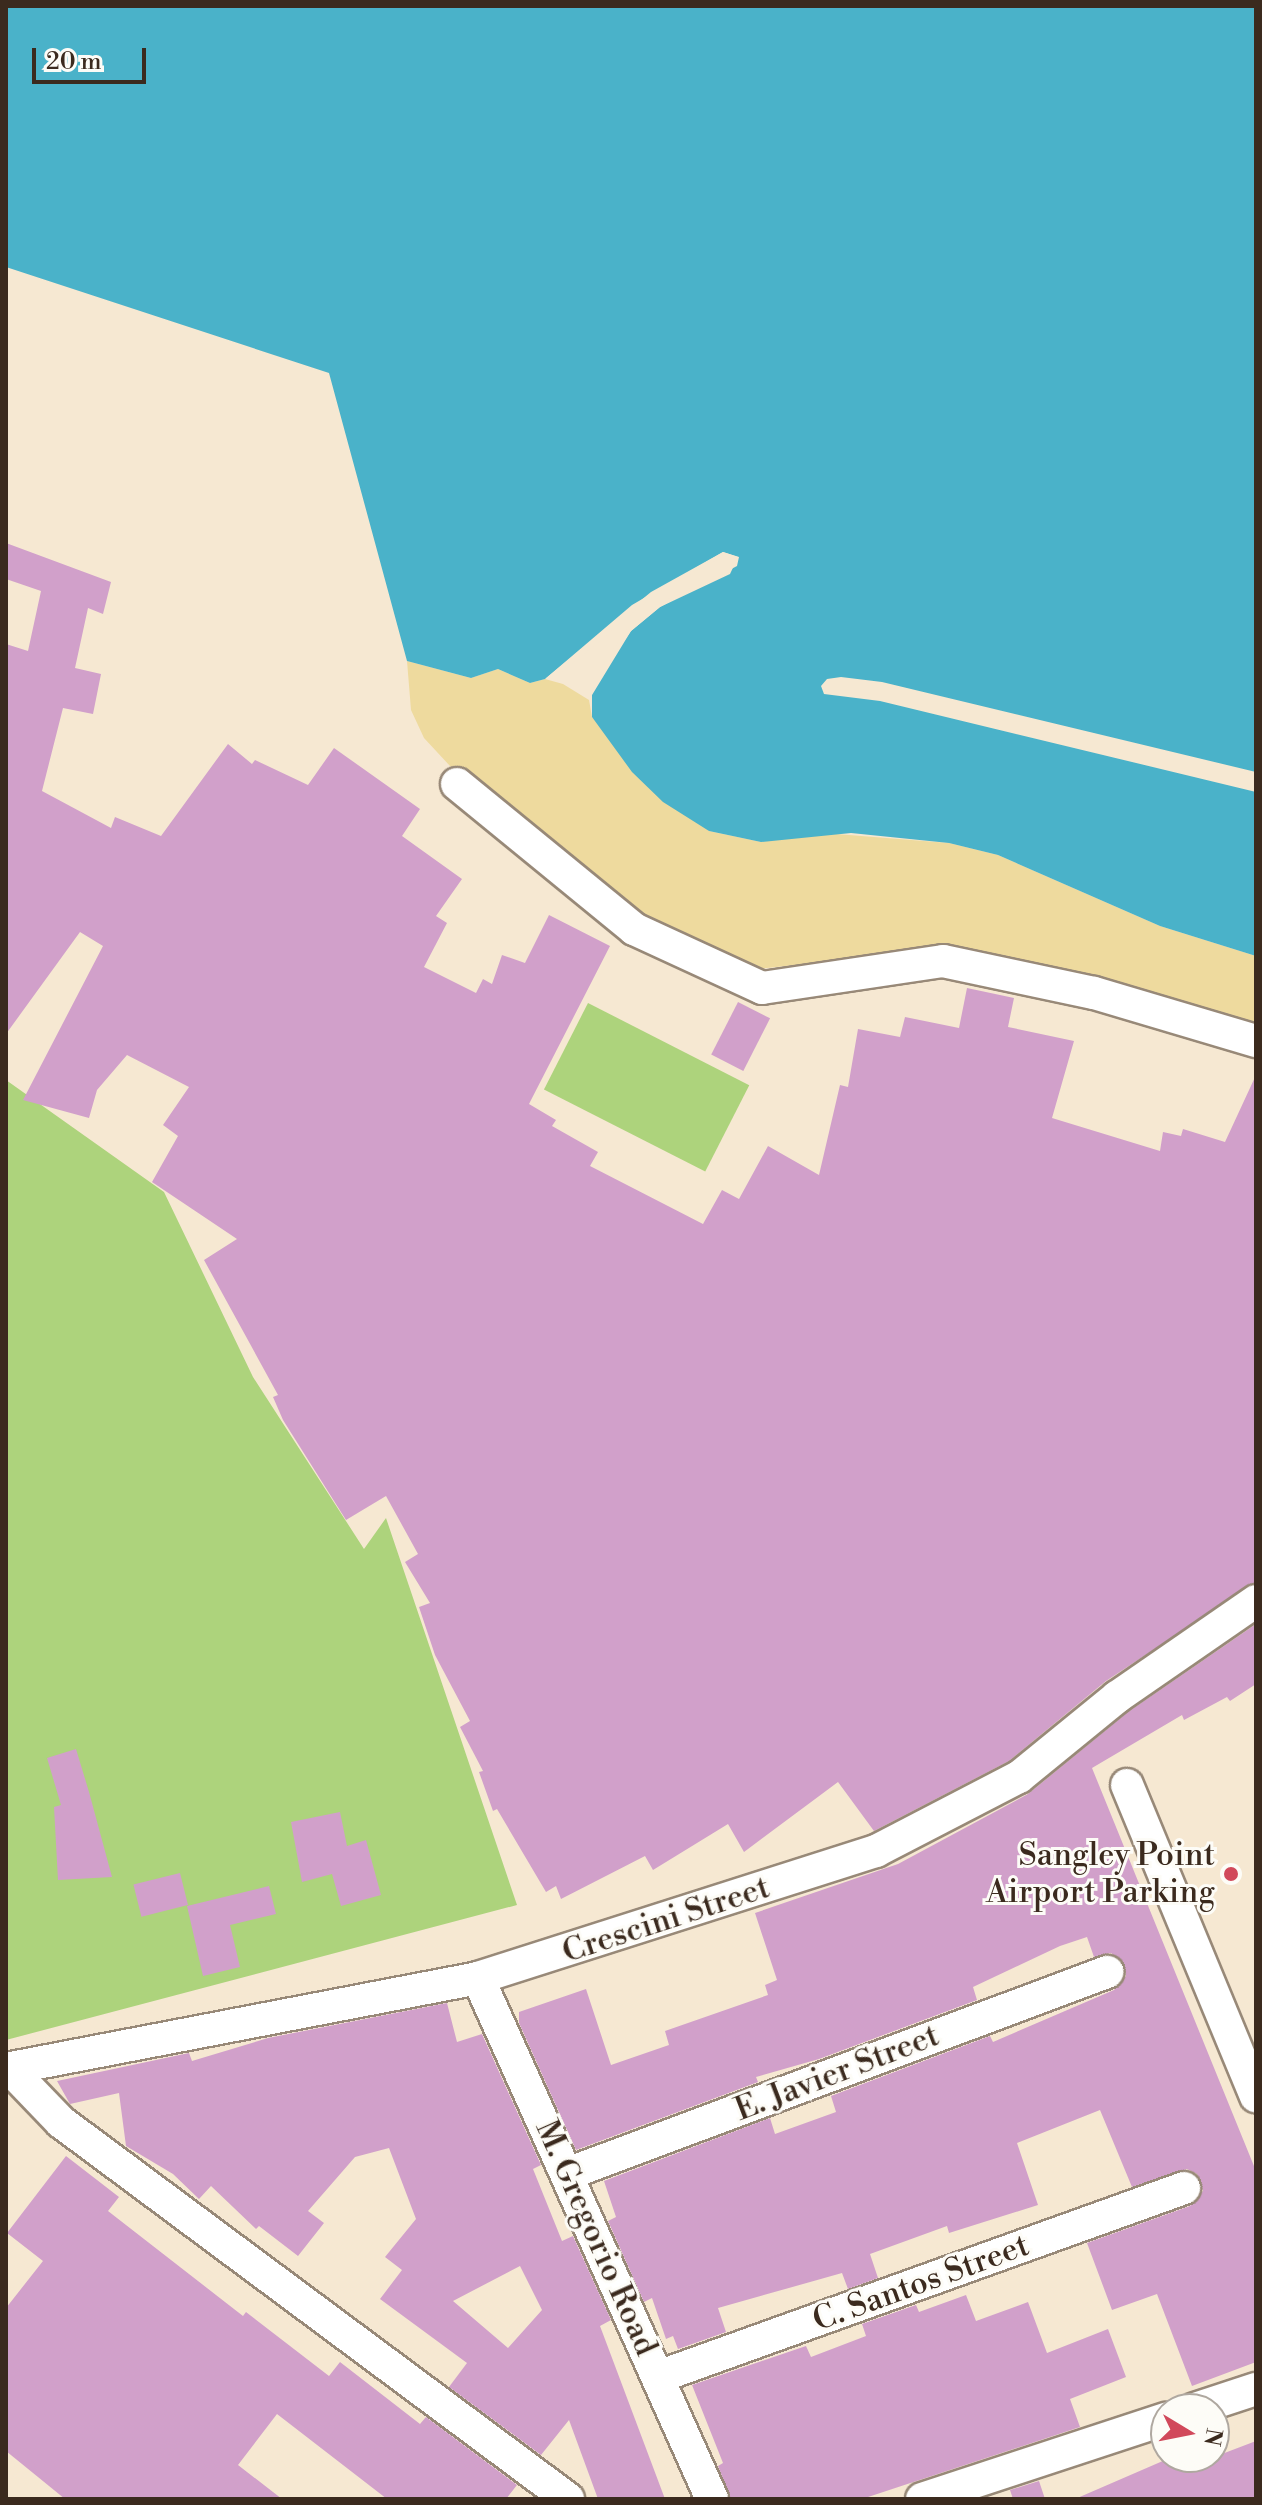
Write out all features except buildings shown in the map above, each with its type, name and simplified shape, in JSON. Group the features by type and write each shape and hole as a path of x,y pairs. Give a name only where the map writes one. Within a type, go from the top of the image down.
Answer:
{"street":[{"path":"457,784 634,929 762,988 943,961 1094,993 1256,1041"},
{"name":"Crescini Street","path":"8,2069 478,1978 912,1837 1019,1777 1117,1697 1256,1601"},
{"path":"1127,1785 1256,2096"},
{"name":"E. Javier Street","path":"567,2174 1107,1972"},
{"name":"M. Gregorio Road","path":"478,1978 712,2499"},
{"path":"8,2069 61,2122 568,2499"},
{"name":"C. Santos Street","path":"658,2377 1184,2188"},
{"path":"1230,2398 1256,2389"},
{"path":"922,2499 1150,2424"}],"green space":[{"path":"588,1003 749,1085 705,1172 544,1089"},
{"path":"6,1080 164,1192 253,1377 364,1549 386,1518 517,1905 6,2040"}],"sand":[{"path":"407,661 471,678 498,669 530,683 545,679 563,684 589,700 592,717 709,831 761,842 824,833 949,843 998,855 1160,926 1256,956 1256,1032 852,959 757,969 632,918 463,780 424,738 411,710"}],"water":[{"path":"6,6 1256,6 1256,956 1160,926 998,855 949,843 851,833 761,842 709,831 663,802 632,772 592,717 592,687 631,631 660,607 730,574 738,557 723,552 651,592 545,679 530,683 498,669 471,678 407,661 329,373 6,267"}],"pier":[{"path":"723,552 739,557 737,566 660,607 631,631 589,700 589,685 628,628 658,604 727,570 734,559 724,556 654,595 564,671 545,679 632,605"},
{"path":"841,677 882,682 1256,772 1256,792 880,701 824,694 821,686 827,679"}],"place":[{"name":"Sangley Point Airport Parking","path":"1231,1874"}]}
